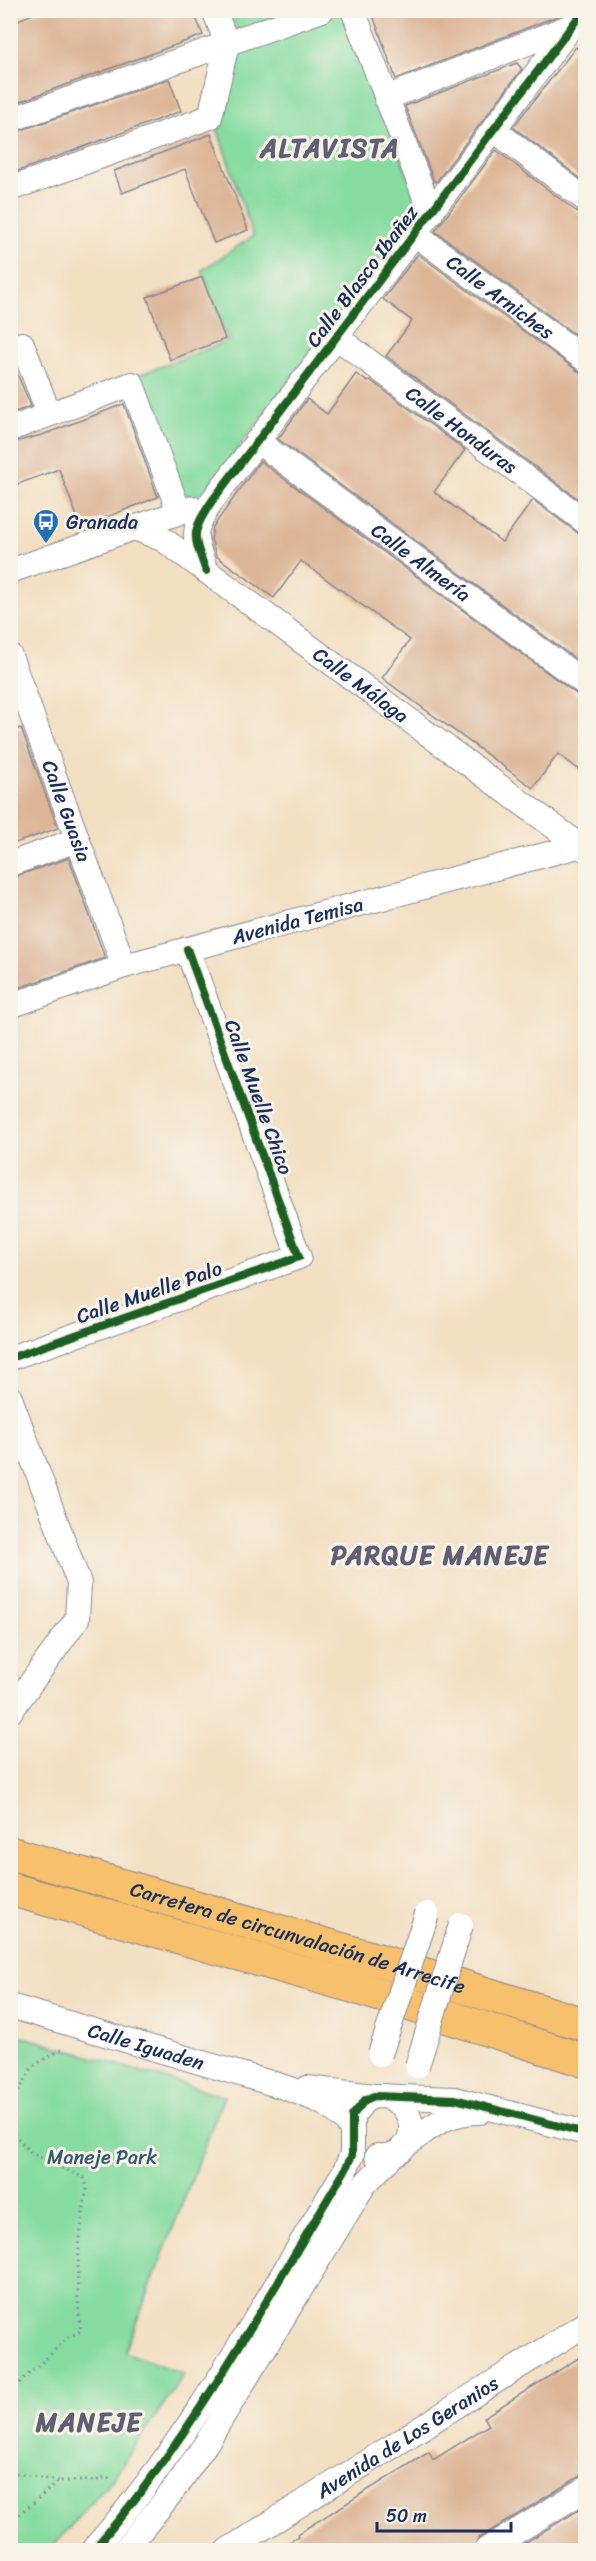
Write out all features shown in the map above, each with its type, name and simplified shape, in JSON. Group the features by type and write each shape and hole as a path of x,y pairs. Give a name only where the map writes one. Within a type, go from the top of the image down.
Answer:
{"highway":[{"name":"Carretera de circunvalación de Arrecife","path":"10,1853 378,1960 585,2025"},
{"name":"Carretera de circunvalación de Arrecife","path":"10,1889 355,1987 585,2061"}],"street":[{"path":"10,189 210,117 227,44 214,10"},
{"path":"10,120 322,10"},
{"path":"353,10 431,213"},
{"path":"386,98 581,23"},
{"name":"Calle Blasco Ibañez","path":"206,571 194,538 198,523 212,501 494,130 581,23"},
{"path":"494,130 585,200"},
{"name":"Calle Arniches","path":"415,234 585,360"},
{"name":"Calle Honduras","path":"336,338 585,522"},
{"path":"22,344 49,414"},
{"path":"10,429 132,384 179,512"},
{"name":"Calle Almería","path":"257,441 585,684"},
{"path":"10,571 212,501"},
{"name":"Calle Málaga","path":"132,527 164,540 583,847"},
{"name":"Calle Guasia","path":"10,656 20,714 77,840 124,966"},
{"path":"10,864 77,840"},
{"name":"Avenida Temisa","path":"10,1006 124,966 583,847"},
{"name":"Calle Muelle Chico","path":"187,949 299,1257"},
{"name":"Calle Muelle Palo","path":"10,1358 299,1257"},
{"path":"10,1398 79,1583 77,1619 10,1712"},
{"path":"380,2054 427,1914"},
{"path":"417,2066 461,1925"},
{"name":"Calle Iguaden","path":"10,2006 284,2087 324,2102 343,2116 351,2131"},
{"name":"Calle Iguaden","path":"284,2087 379,2096 455,2099 495,2112"},
{"path":"93,2550 155,2474 210,2392 344,2172 352,2155 351,2131 357,2107 379,2096 401,2104 411,2120 409,2139 364,2185 207,2442 129,2549"},
{"path":"351,2131 364,2152 373,2156 398,2151 446,2117 459,2112 495,2112 585,2133"},
{"name":"Avenida de Los Geranios","path":"228,2550 585,2324"},
{"path":"486,2550 585,2489"}],"path":[{"path":"10,2107 33,2066 64,2048"},
{"path":"10,2128 31,2153 84,2178 87,2187 76,2299 81,2331 69,2337 10,2391"},
{"path":"10,2366 15,2387"},
{"path":"10,2472 59,2481 95,2481 106,2477 112,2480"},
{"path":"10,2522 59,2481"}],"green space":[{"path":"230,11 297,11 238,32"},
{"path":"345,11 420,208 201,497 182,504 136,376 228,341 202,270 253,236 218,131 224,121 234,52"},
{"name":"Maneje Park","path":"10,2033 224,2096 125,2352 184,2374 112,2480 49,2550 11,2550"}],"building":[{"path":"43,10 193,10 203,35 10,105 10,23"},
{"path":"371,10 566,10 563,14 396,79"},
{"path":"576,47 585,55 585,182 513,127"},
{"path":"517,63 522,69 436,182 434,181 405,106"},
{"path":"169,79 181,111 10,174 10,134"},
{"path":"211,134 248,230 214,243 185,169 122,193 114,171"},
{"path":"496,150 585,218 585,342 435,231"},
{"path":"418,254 585,374 585,504 386,356 412,321 383,299"},
{"path":"202,277 225,339 170,360 147,297"},
{"path":"10,357 31,406 10,414"},
{"path":"356,374 368,382 370,380 465,450 434,492 502,542 533,500 585,536 585,666 278,439 307,399 327,414"},
{"path":"124,404 158,497 81,527 59,469 10,487 10,443 42,435"},
{"path":"260,461 585,698 585,774 558,754 533,788 382,678 410,640 301,561 274,598 216,556 211,539 213,527"},
{"path":"21,728 58,828 10,845 10,732"},
{"path":"69,858 105,958 10,991 10,878"},
{"path":"585,2354 585,2473 479,2538 472,2550 276,2550 298,2537 297,2534 429,2452 433,2460 489,2425 484,2417"},
{"path":"582,2508 585,2513 585,2550 513,2550"}],"cycle path":[{"path":"206,571 198,550 196,535 200,521 212,501 584,10"},
{"path":"10,1358 299,1257 187,949"},
{"path":"93,2550 129,2507 196,2415 256,2318 344,2172 352,2155 352,2116 365,2100 374,2096 455,2099 586,2133"}],"place":[{"name":"Granada","path":"46,545"}],"district":[{"name":"ALTAVISTA","path":"330,148"},
{"name":"PARQUE MANEJE","path":"440,1555"},
{"name":"MANEJE","path":"89,2422"}]}
